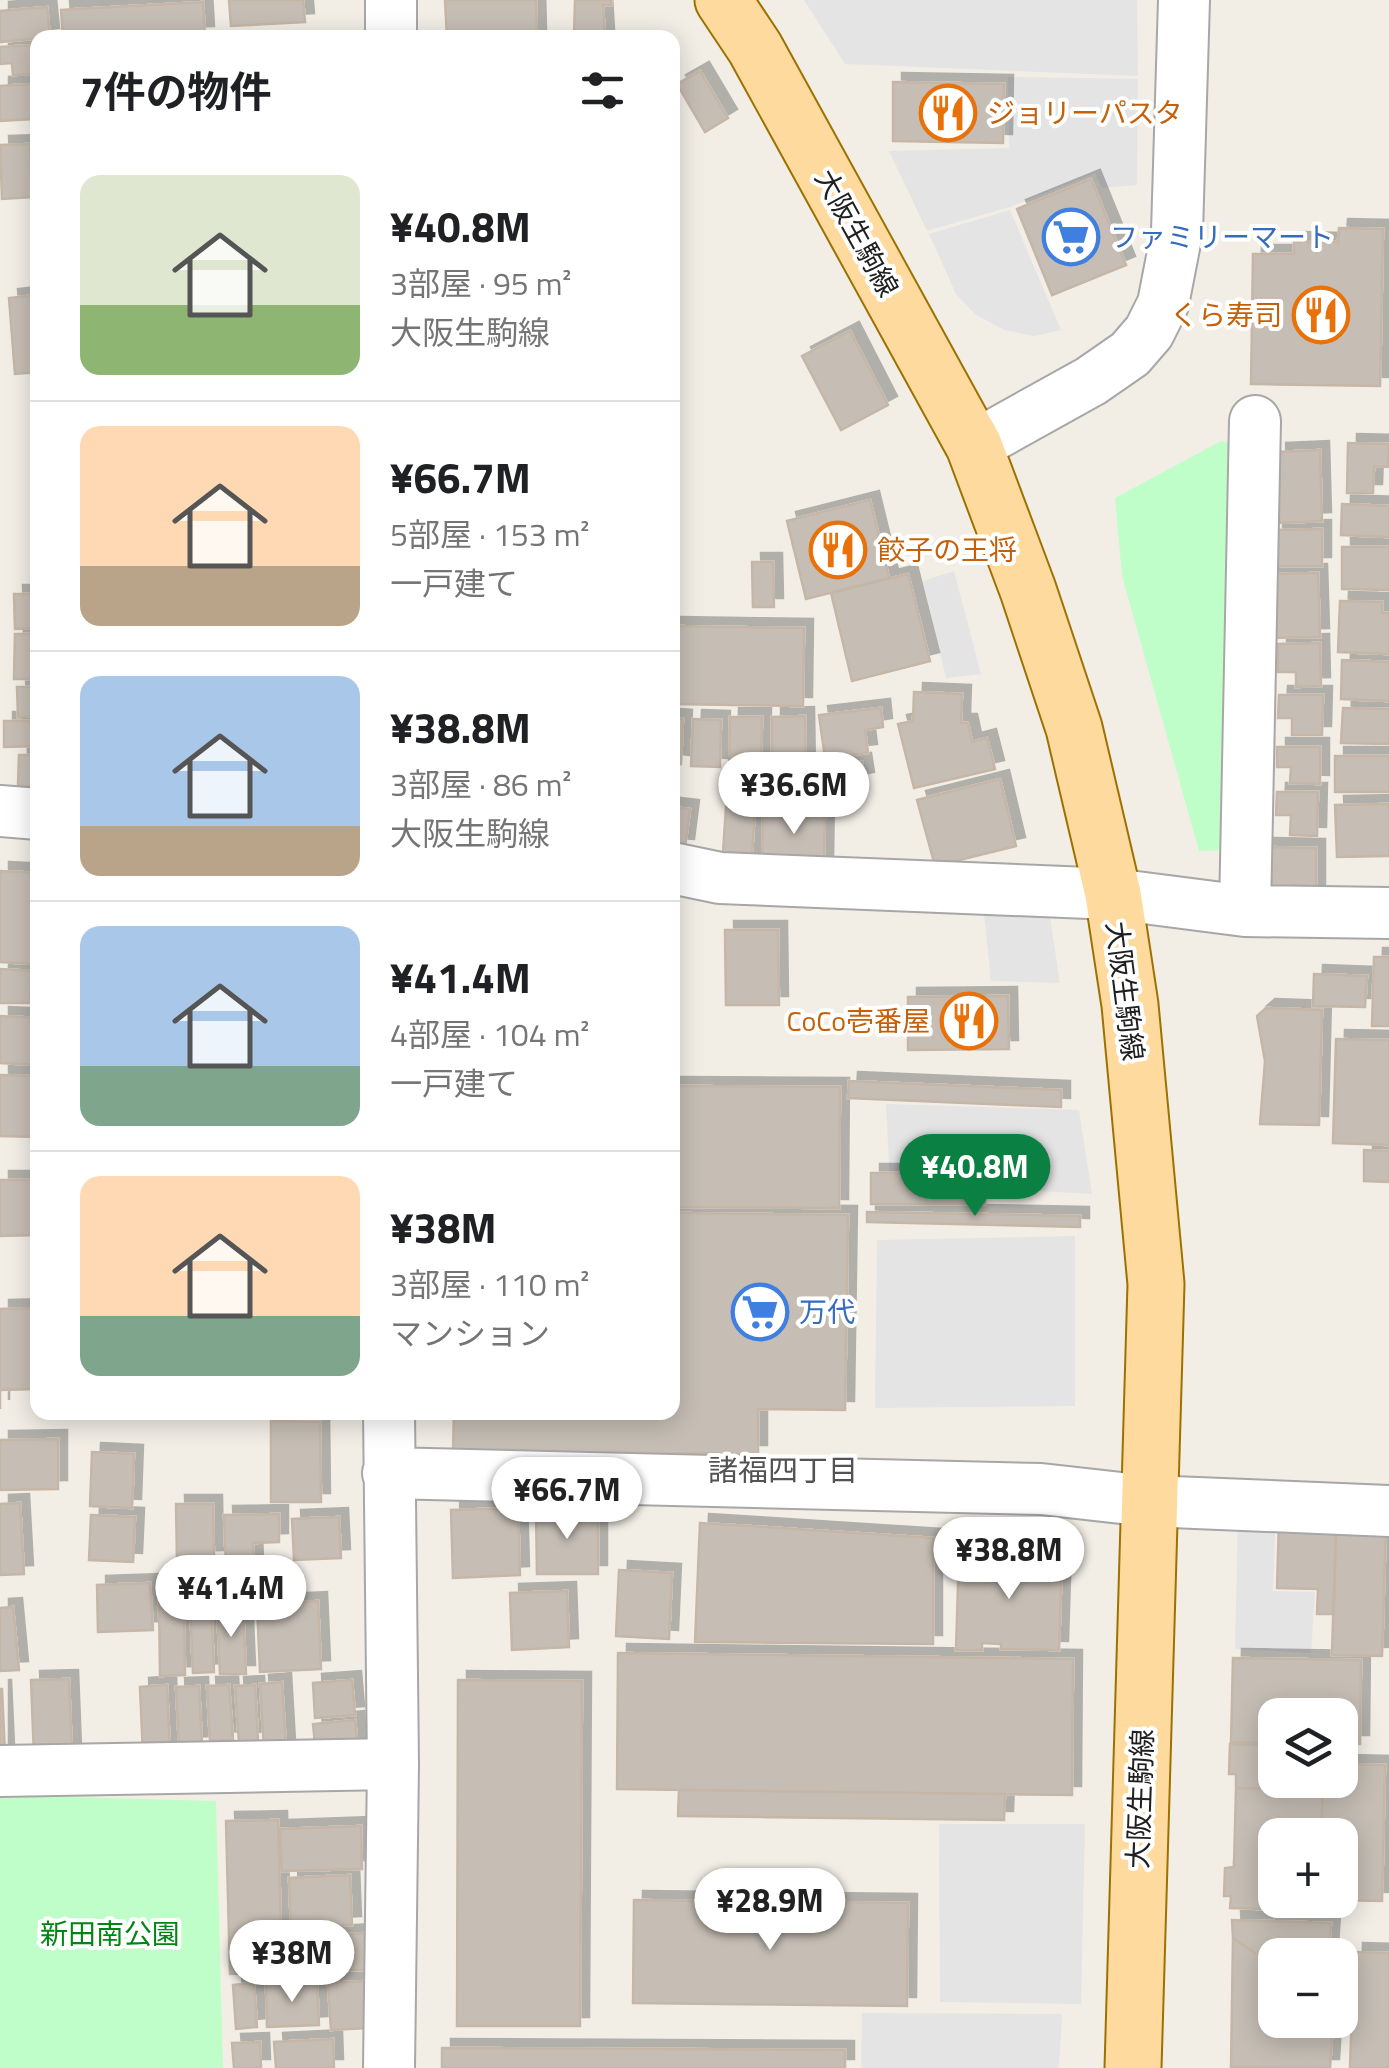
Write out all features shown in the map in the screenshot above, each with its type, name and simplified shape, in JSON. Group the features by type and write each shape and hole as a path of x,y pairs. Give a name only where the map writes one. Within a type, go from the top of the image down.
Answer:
{"main road":[{"name":"大阪生駒線","path":"723,0 755,48 974,446 1074,728 1112,894 1130,1005 1156,1284 1134,2068"}],"street":[{"path":"392,0 392,30"},
{"path":"974,446 1130,354 1149,332 1164,304 1177,232 1184,0"},
{"path":"1245,911 1255,421"},
{"path":"0,811 30,813"},
{"path":"680,870 720,878 1112,894 1245,911 1389,913"},
{"path":"388,1420 394,1764 390,2068"},
{"path":"388,1473 1042,1489 1148,1500 1389,1510"},
{"path":"0,1771 394,1764"}],"green space":[{"path":"1221,441 1236,445 1232,850 1199,851 1122,576 1115,498"},
{"name":"新田南公園","path":"0,1795 216,1801 223,2068 0,2068"}],"shaded area":[{"path":"804,0 1137,0 1138,76 845,64"},
{"path":"1008,77 1138,79 1137,185 1102,188 1095,173 1013,206 927,231 889,151 1009,148"},
{"path":"1010,210 1061,330 1034,336 1004,330 975,314 956,294 929,234"},
{"path":"954,571 981,674 946,678 923,581"},
{"path":"983,904 1048,904 1060,983 991,981"},
{"path":"886,1104 1079,1110 1092,1194 890,1183"},
{"path":"1075,1236 1075,1406 875,1408 877,1240"},
{"path":"1238,1513 1276,1513 1273,1591 1315,1592 1311,1653 1235,1649"},
{"path":"939,1824 1085,1824 1081,2004 940,2002"},
{"path":"862,2013 1062,2014 1059,2068 861,2068"}],"building":[{"path":"229,0 303,0 305,22 231,26"},
{"path":"445,0 536,0 537,30 447,30"},
{"path":"575,0 611,0 611,5 603,5 605,30 574,30"},
{"path":"203,2 205,30 62,30 61,10"},
{"path":"47,7 49,30 30,30 30,39 0,42 0,11"},
{"path":"30,45 30,74 13,75 12,63 0,64 0,47"},
{"path":"700,71 728,118 705,132 680,89 680,82"},
{"name":"ジョリーパスタ","path":"893,82 1004,84 1003,143 893,141"},
{"path":"30,84 30,119 0,121 0,86"},
{"path":"30,144 30,197 2,199 0,145"},
{"name":"ファミリーマート","path":"1091,179 1126,265 1052,295 1017,209"},
{"path":"1339,228 1383,229 1380,386 1251,384 1253,254 1294,254 1294,241 1338,242"},
{"path":"30,296 30,373 15,374 9,298"},
{"path":"850,331 888,405 841,430 802,356"},
{"path":"1348,443 1389,444 1388,467 1374,466 1373,493 1347,493"},
{"path":"1320,450 1322,521 1279,523 1277,452"},
{"name":"餃子の王将","path":"870,500 889,578 806,599 787,521"},
{"path":"1342,504 1389,506 1389,537 1341,535"},
{"path":"1322,529 1322,566 1274,566 1274,530"},
{"path":"1342,547 1389,547 1389,590 1342,589"},
{"path":"752,562 773,562 774,607 753,607"},
{"path":"1318,573 1320,637 1269,638 1268,574"},
{"path":"908,574 930,661 852,681 831,593"},
{"path":"14,594 30,594 30,628 15,629"},
{"path":"1340,601 1382,602 1382,613 1389,613 1389,654 1338,652"},
{"path":"680,626 804,628 803,706 680,704"},
{"path":"15,634 30,634 30,679 14,679"},
{"path":"1320,643 1321,686 1296,687 1296,672 1278,672 1278,644"},
{"path":"1342,660 1389,662 1389,701 1341,699"},
{"path":"17,687 30,687 30,716 18,717"},
{"path":"914,692 962,694 961,723 968,723 972,742 987,738 995,769 914,788 898,724 913,721"},
{"path":"1279,695 1323,695 1322,735 1292,735 1292,718 1278,718"},
{"path":"881,708 883,727 865,730 868,753 825,758 819,715"},
{"path":"1343,708 1389,709 1389,744 1341,743"},
{"path":"805,716 806,780 772,781 772,717"},
{"path":"730,717 762,717 761,775 729,774"},
{"path":"680,719 683,719 680,764"},
{"path":"693,719 721,720 720,767 691,766"},
{"path":"4,721 30,721 30,746 4,747"},
{"path":"1277,747 1320,747 1320,784 1290,783 1291,767 1277,767"},
{"path":"19,755 30,755 30,786 18,786"},
{"path":"1335,756 1389,756 1389,792 1335,792"},
{"path":"862,762 865,781 826,787 823,767"},
{"path":"1000,779 1016,846 935,866 917,800"},
{"path":"1277,792 1318,792 1317,836 1290,835 1291,815 1276,815"},
{"path":"763,804 825,804 824,870 762,869"},
{"path":"1389,804 1389,856 1337,857 1335,805"},
{"path":"726,807 755,809 751,869 722,867"},
{"path":"680,808 690,809 685,848 680,848"},
{"path":"1265,847 1316,848 1316,900 1265,899"},
{"path":"0,871 30,873 30,964 0,962"},
{"path":"725,930 778,930 779,1005 726,1005"},
{"path":"1374,957 1389,957 1389,1026 1372,1026"},
{"path":"0,969 30,971 30,1003 0,1003"},
{"path":"1314,974 1367,976 1365,1007 1313,1006"},
{"path":"1008,996 1009,1049 908,1050 908,997"},
{"path":"1266,1008 1322,1010 1319,1125 1260,1124 1265,1061 1257,1016"},
{"path":"0,1016 30,1018 30,1065 0,1063"},
{"path":"1336,1039 1389,1040 1389,1145 1333,1143"},
{"path":"0,1075 30,1076 30,1137 0,1136"},
{"path":"849,1081 1061,1090 1061,1107 848,1098"},
{"path":"680,1086 840,1087 839,1208 680,1207"},
{"path":"1364,1150 1389,1151 1389,1182 1364,1181"},
{"path":"871,1173 985,1173 985,1204 871,1204"},
{"path":"0,1180 30,1180 30,1235 0,1236"},
{"path":"867,1212 1080,1216 1080,1227 867,1222"},
{"name":"万代","path":"680,1213 848,1215 845,1410 758,1409 758,1454 453,1451 454,1420 680,1420"},
{"path":"30,1308 30,1389 0,1390 0,1309"},
{"path":"271,1421 320,1422 321,1502 271,1502"},
{"path":"58,1439 58,1489 0,1490 0,1440"},
{"path":"92,1452 134,1454 132,1508 90,1506"},
{"path":"20,1503 24,1574 0,1575 0,1504"},
{"path":"176,1504 213,1504 214,1559 177,1560"},
{"path":"518,1508 520,1575 453,1578 451,1510"},
{"path":"598,1510 598,1574 537,1574 536,1511"},
{"path":"279,1514 279,1542 253,1543 254,1567 226,1567 224,1515"},
{"path":"91,1515 135,1517 133,1562 89,1560"},
{"path":"339,1517 341,1558 294,1560 292,1519"},
{"path":"1279,1519 1336,1521 1334,1614 1317,1614 1318,1589 1277,1588"},
{"path":"1336,1521 1386,1522 1382,1656 1332,1655"},
{"path":"700,1523 933,1538 933,1644 695,1642"},
{"path":"959,1553 1062,1557 1059,1650 1001,1649 1001,1644 982,1643 982,1650 956,1650"},
{"path":"619,1570 672,1573 669,1639 616,1636"},
{"path":"150,1583 153,1630 98,1632 97,1585"},
{"path":"567,1591 569,1647 512,1650 510,1593"},
{"path":"184,1600 185,1675 160,1676 159,1601"},
{"path":"211,1601 214,1672 193,1673 190,1602"},
{"path":"318,1601 321,1669 260,1672 257,1604"},
{"path":"217,1606 243,1606 246,1674 220,1674"},
{"path":"13,1607 19,1670 0,1671 0,1608"},
{"path":"618,1653 1073,1659 1072,1795 617,1789"},
{"path":"1233,1658 1361,1660 1360,1744 1358,1698 1258,1698 1258,1743 1231,1742"},
{"path":"69,1679 72,1756 34,1757 31,1680"},
{"path":"352,1680 355,1715 315,1718 313,1683"},
{"path":"458,1680 582,1681 580,2026 457,2026"},
{"path":"282,1682 286,1749 264,1750 260,1684"},
{"path":"167,1685 170,1753 143,1755 140,1687"},
{"path":"229,1685 233,1740 210,1741 207,1686"},
{"path":"255,1685 258,1740 239,1742 235,1686"},
{"path":"199,1686 202,1745 179,1746 176,1687"},
{"path":"0,1689 5,1754 0,1755"},
{"path":"355,1720 358,1749 316,1753 313,1724"},
{"path":"1230,1744 1258,1745 1258,1789 1236,1788 1236,1774 1229,1774"},
{"path":"1358,1764 1385,1765 1382,1901 1358,1901 1358,1818 1322,1818 1322,1798 1358,1798"},
{"path":"1236,1788 1258,1789 1258,1798 1323,1798 1322,1818 1258,1818 1258,1909 1230,1908 1231,1896 1224,1896 1225,1868 1234,1867"},
{"path":"679,1790 1005,1794 1004,1820 678,1816"},
{"path":"278,1820 282,1972 230,1974 226,1821"},
{"path":"361,1826 362,1869 282,1871 280,1829"},
{"path":"350,1875 352,1925 291,1928 289,1878"},
{"path":"634,1900 908,1903 907,2006 633,2003"},
{"path":"1232,1920 1331,1923 1330,1938 1258,1938 1258,1954 1233,1938"},
{"path":"365,1933 366,1970 328,1971 327,1935"},
{"path":"1233,1938 1258,1954 1258,2038 1332,2038 1330,2068 1231,2067"},
{"path":"1358,1952 1389,1953 1389,2068 1350,2068 1351,2038 1358,2038"},
{"path":"365,1981 368,2028 331,2030 328,1983"},
{"path":"317,1982 319,2025 267,2027 266,1984"},
{"path":"254,1983 257,2027 236,2029 233,1985"},
{"path":"333,2039 334,2068 276,2068 274,2042"},
{"path":"260,2042 261,2068 234,2068 232,2043"},
{"path":"442,2048 845,2050 845,2068 442,2068"}],"place":[{"name":"ジョリーパスタ","path":"948,113"},
{"name":"ファミリーマート","path":"1071,237"},
{"name":"くら寿司","path":"1321,315"},
{"name":"餃子の王将","path":"838,550"},
{"name":"CoCo壱番屋","path":"969,1021"},
{"name":"万代","path":"760,1312"}],"district":[{"name":"諸福四丁目","path":"783,1471"}]}
